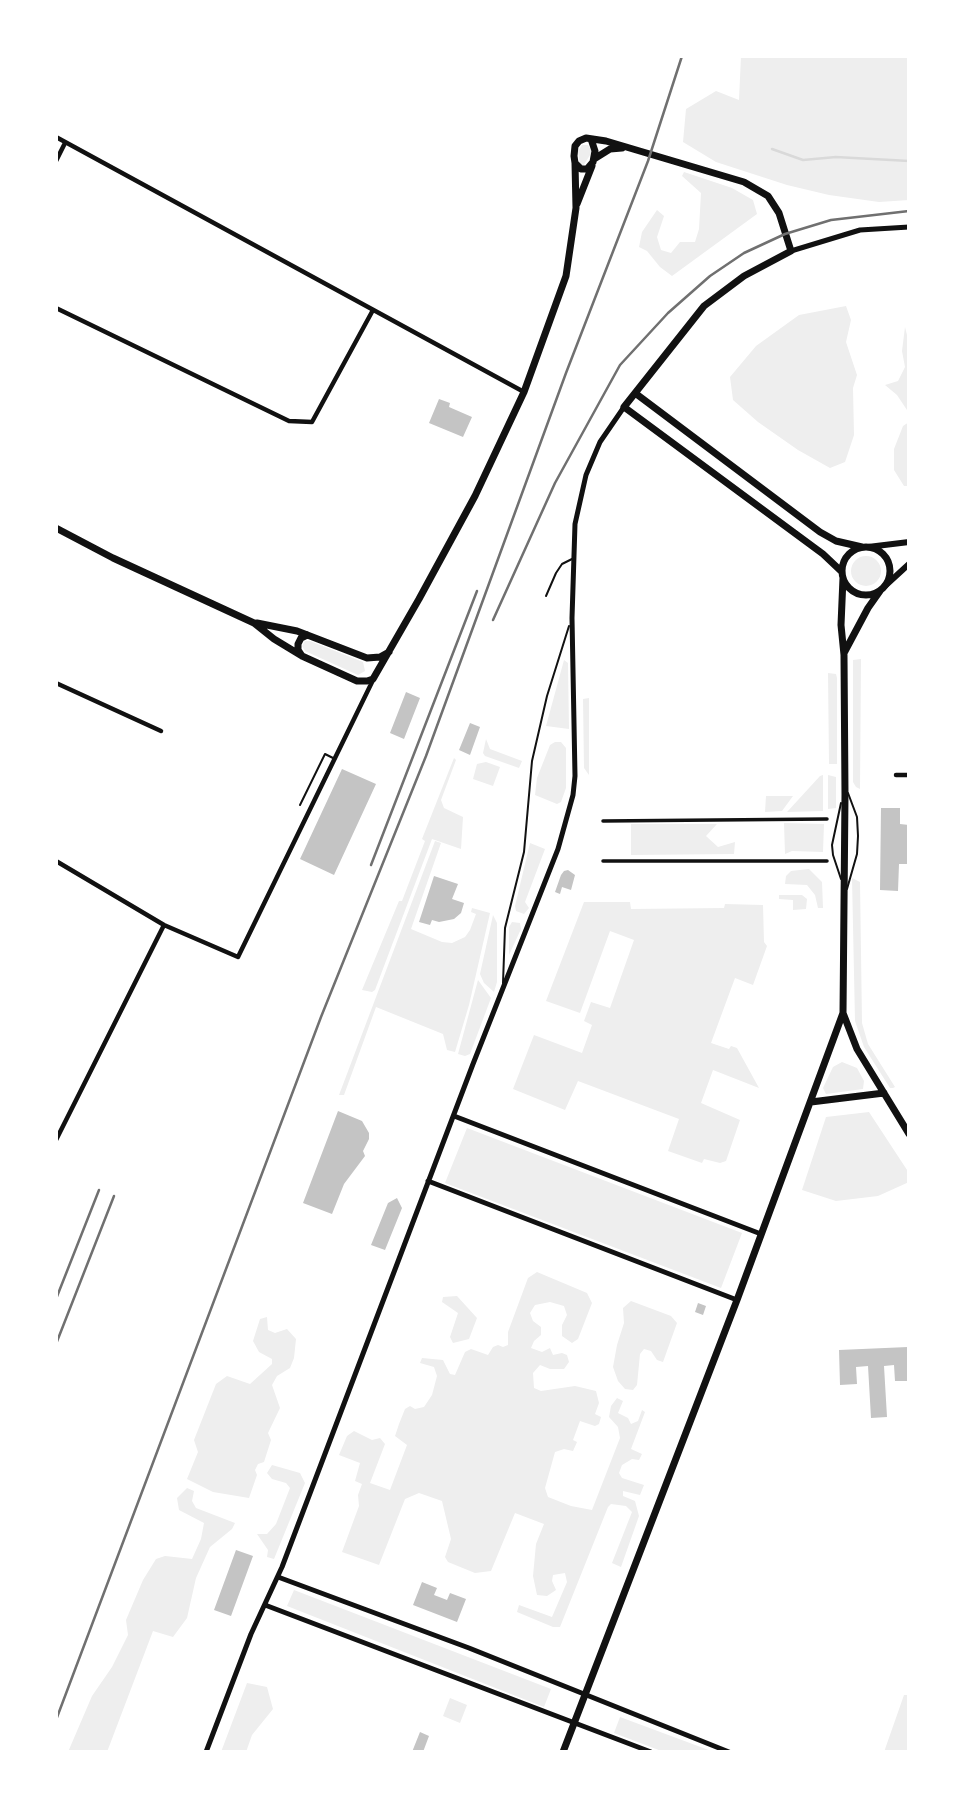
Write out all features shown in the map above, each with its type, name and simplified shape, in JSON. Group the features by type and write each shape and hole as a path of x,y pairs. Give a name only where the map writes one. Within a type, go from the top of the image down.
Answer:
{"main road":[{"path":"56,528 113,558 254,623 302,656 357,681 367,681 375,676 475,496 524,392 566,276 576,208 575,146 582,139 591,139 657,155 744,182 768,196 779,213 790,251 744,276 704,306 624,407 823,554 843,575 849,588 859,594 870,595 883,588 909,564"},
{"path":"576,208 593,162 594,147 591,139"},
{"path":"575,163 581,169 587,169 610,149 626,147"},
{"path":"635,393 820,532 836,541 879,551 889,564 890,576 868,608 844,655"},
{"path":"563,1752 737,1300 843,1013 843,575 847,556 865,547 909,542"},
{"path":"254,623 285,628 367,657 380,657 390,652"},
{"path":"302,656 298,644 301,638 307,635"},
{"path":"367,657 376,668 375,676"},
{"path":"843,1013 857,1049 909,1134"},
{"path":"811,1102 884,1093"}],"street":[{"path":"56,137 524,392"},
{"path":"56,161 65,143"},
{"path":"790,251 860,230 909,227"},
{"path":"56,308 289,421 312,422 373,310"},
{"path":"206,1752 251,1634 278,1577 428,1181 558,849 573,795 575,753 572,618 575,524 586,475 600,442 624,407"},
{"path":"56,861 164,925 238,957 375,676"},
{"path":"357,681 364,697"},
{"path":"56,683 161,731"},
{"path":"896,775 909,775"},
{"path":"603,821 827,819"},
{"path":"603,860 827,861"},
{"path":"56,1140 164,925"},
{"path":"454,1116 761,1234"},
{"path":"428,1181 737,1300"},
{"path":"278,1577 469,1648 729,1752"},
{"path":"265,1605 651,1752"}],"lane":[{"path":"546,596 562,564 573,558"},
{"path":"502,992 505,928 524,852 532,761 547,696 572,618"},
{"path":"300,805 326,754 334,758"},
{"path":"844,901 857,855 858,836 857,817 845,785"},
{"path":"844,901 832,845 845,785"}],"shaded area":[{"path":"741,56 909,56 909,200 879,202 829,195 787,185 716,162 683,142 686,109 716,91 739,100"},
{"path":"582,145 588,145 592,152 583,166 580,165 578,151"},
{"path":"684,172 732,188 753,200 757,214 672,276 660,267 647,251 639,247 642,232 657,210 664,216 657,237 661,250 671,253 680,242 695,242 699,229 701,193 682,176"},
{"path":"846,306 851,320 846,342 857,375 853,388 854,435 845,462 830,468 758,422 733,400 730,377 756,346 799,315"},
{"path":"905,327 909,343 909,413 897,395 885,385 898,381 905,367 902,351"},
{"path":"909,422 909,486 904,486 894,470 894,449 903,426"},
{"path":"866,556 872,557 880,565 880,577 872,585 866,586 860,585 852,577 851,571 852,565 860,557"},
{"path":"305,641 363,662 365,671 358,675 305,651 302,646"},
{"path":"861,659 860,789 853,782 853,660"},
{"path":"564,660 568,663 569,729 546,726"},
{"path":"828,673 836,674 837,678 837,764 829,764"},
{"path":"589,698 589,775 584,768 583,699"},
{"path":"486,739 490,749 522,761 519,768 485,756 483,753"},
{"path":"561,742 566,748 566,788 561,802 557,804 535,795 537,778 550,745"},
{"path":"454,758 456,760 441,800 444,808 463,817 461,849 432,839 375,990 362,990 399,901 402,901 425,841 422,839"},
{"path":"486,762 500,767 493,786 473,779 477,764"},
{"path":"823,775 823,811 787,812 820,776"},
{"path":"828,775 836,777 836,808 828,809"},
{"path":"766,796 793,796 782,811 765,812"},
{"path":"784,823 824,824 823,852 792,851 785,854"},
{"path":"631,824 717,824 706,836 718,847 735,842 734,854 631,855"},
{"path":"435,841 441,843 411,929 442,942 452,943 465,937 470,930 476,914 471,912 472,908 490,913 455,1052 447,1050 443,1034 376,1007 344,1095 339,1095"},
{"path":"530,843 545,849 525,902 529,908 524,914 516,911 515,906"},
{"path":"809,869 822,882 823,908 818,908 815,895 807,885 785,884 786,876 791,871"},
{"path":"852,878 860,882 862,1023 868,1044 895,1087 893,1088 890,1088 864,1047 855,1021"},
{"path":"779,895 802,895 807,899 806,909 793,910 793,900 779,899"},
{"path":"584,902 630,902 631,909 724,908 725,904 763,905 764,942 767,946 753,985 735,978 711,1043 729,1049 731,1046 737,1048 759,1088 713,1070 701,1103 740,1120 726,1161 720,1163 704,1159 702,1163 668,1151 679,1119 578,1081 565,1110 513,1089 534,1035 582,1053 592,1025 584,1021 591,1002 610,1008 634,940 610,931 580,1013 546,1001"},
{"path":"493,915 497,923 497,982 494,992 484,983 480,974"},
{"path":"512,922 520,923 521,929 509,955 509,927"},
{"path":"478,980 491,998 470,1054 465,1056 458,1054"},
{"path":"842,1062 857,1068 864,1081 863,1089 826,1094 823,1088 833,1067"},
{"path":"869,1112 909,1173 909,1182 878,1196 836,1201 802,1190 826,1117"},
{"path":"467,1128 742,1233 721,1288 445,1183"},
{"path":"537,1272 587,1293 592,1303 578,1339 572,1343 562,1336 562,1325 567,1315 564,1306 550,1302 535,1305 530,1313 533,1321 541,1327 541,1335 531,1348 542,1352 550,1348 553,1355 567,1355 569,1362 564,1369 550,1369 540,1365 533,1373 534,1388 541,1391 575,1386 596,1391 599,1403 595,1414 601,1417 599,1424 595,1426 580,1421 573,1440 577,1442 573,1451 564,1449 555,1452 545,1488 548,1497 571,1506 592,1510 620,1438 618,1427 609,1417 611,1406 617,1398 623,1401 618,1413 628,1418 631,1424 638,1421 642,1410 645,1412 631,1449 642,1454 639,1460 632,1459 622,1465 619,1473 622,1478 644,1485 640,1495 623,1491 623,1496 635,1501 639,1516 621,1567 612,1563 632,1512 626,1506 611,1504 560,1627 553,1627 517,1612 519,1605 552,1617 567,1582 565,1573 553,1575 552,1581 556,1590 547,1596 537,1595 533,1576 536,1544 544,1524 515,1513 491,1571 475,1573 448,1562 445,1557 451,1539 442,1501 419,1493 405,1499 379,1565 342,1552 359,1506 358,1495 362,1484 355,1481 360,1463 339,1455 347,1436 354,1431 372,1440 380,1438 385,1444 370,1483 390,1490 407,1445 395,1436 405,1409 410,1406 415,1409 424,1407 432,1395 437,1376 434,1367 420,1363 422,1358 443,1360 450,1374 455,1375 465,1352 471,1349 488,1355 493,1347 508,1345 508,1332 528,1278"},
{"path":"457,1296 477,1318 469,1339 453,1343 450,1337 458,1313 442,1302 443,1297"},
{"path":"631,1301 671,1316 677,1323 663,1362 657,1360 651,1351 644,1349 640,1354 637,1385 633,1390 625,1389 618,1381 613,1367 624,1323 623,1308"},
{"path":"267,1317 268,1330 275,1333 287,1329 296,1339 290,1368 277,1376 272,1385 280,1408 268,1433 271,1440 264,1462 258,1464 255,1470 257,1475 249,1498 213,1492 187,1479 198,1452 194,1440 216,1384 227,1376 250,1384 272,1364 272,1359 259,1352 253,1341 260,1319"},
{"path":"272,1465 300,1473 305,1483 274,1559 267,1557 268,1550 257,1534 267,1534 276,1524 290,1488 286,1483 272,1479 267,1473"},
{"path":"187,1488 194,1491 192,1501 196,1508 235,1523 232,1529 210,1547 196,1578 187,1618 173,1637 153,1631 107,1752 68,1752 92,1696 112,1667 128,1635 126,1620 143,1580 156,1559 165,1556 192,1559 201,1539 204,1523 179,1510 177,1498"},
{"path":"294,1590 551,1689 544,1707 287,1606"},
{"path":"247,1683 267,1687 273,1709 252,1735 246,1752 221,1752"},
{"path":"904,1695 909,1695 909,1752 884,1752"},
{"path":"450,1698 467,1705 460,1723 443,1716"},
{"path":"620,1717 714,1752 664,1752 614,1733"}],"building":[{"path":"439,399 450,403 449,407 472,417 463,437 429,423"},
{"path":"406,692 420,698 404,739 390,733"},
{"path":"470,723 480,727 470,755 459,750"},
{"path":"342,769 376,784 334,875 300,859"},
{"path":"881,808 900,808 900,824 909,825 909,864 899,864 898,891 880,890"},
{"path":"568,870 575,875 571,890 562,887 560,894 555,892 561,875"},
{"path":"434,876 458,884 452,899 464,903 461,913 454,919 439,922 432,920 430,925 419,922"},
{"path":"338,1111 362,1121 369,1133 369,1139 363,1151 365,1156 344,1184 332,1214 303,1203"},
{"path":"397,1198 402,1208 385,1250 371,1245 388,1203"},
{"path":"698,1303 706,1306 703,1315 695,1312"},
{"path":"908,1347 909,1381 895,1381 894,1365 884,1366 887,1417 871,1418 868,1366 856,1367 857,1384 840,1385 839,1350"},
{"path":"236,1550 253,1556 231,1616 214,1610"},
{"path":"422,1582 437,1588 434,1595 447,1600 450,1593 466,1599 457,1622 413,1605"},
{"path":"420,1732 429,1736 423,1752 412,1752"}],"waterway":[{"path":"772,149 803,160 836,157 909,161"}],"railway":[{"path":"56,1720 321,1017 426,756 566,373 648,161 682,56"},
{"path":"493,620 555,483 620,365 668,313 710,276 744,253 785,234 831,220 909,211"},
{"path":"371,865 477,591"},
{"path":"56,1299 99,1190"},
{"path":"56,1344 114,1196"}]}
